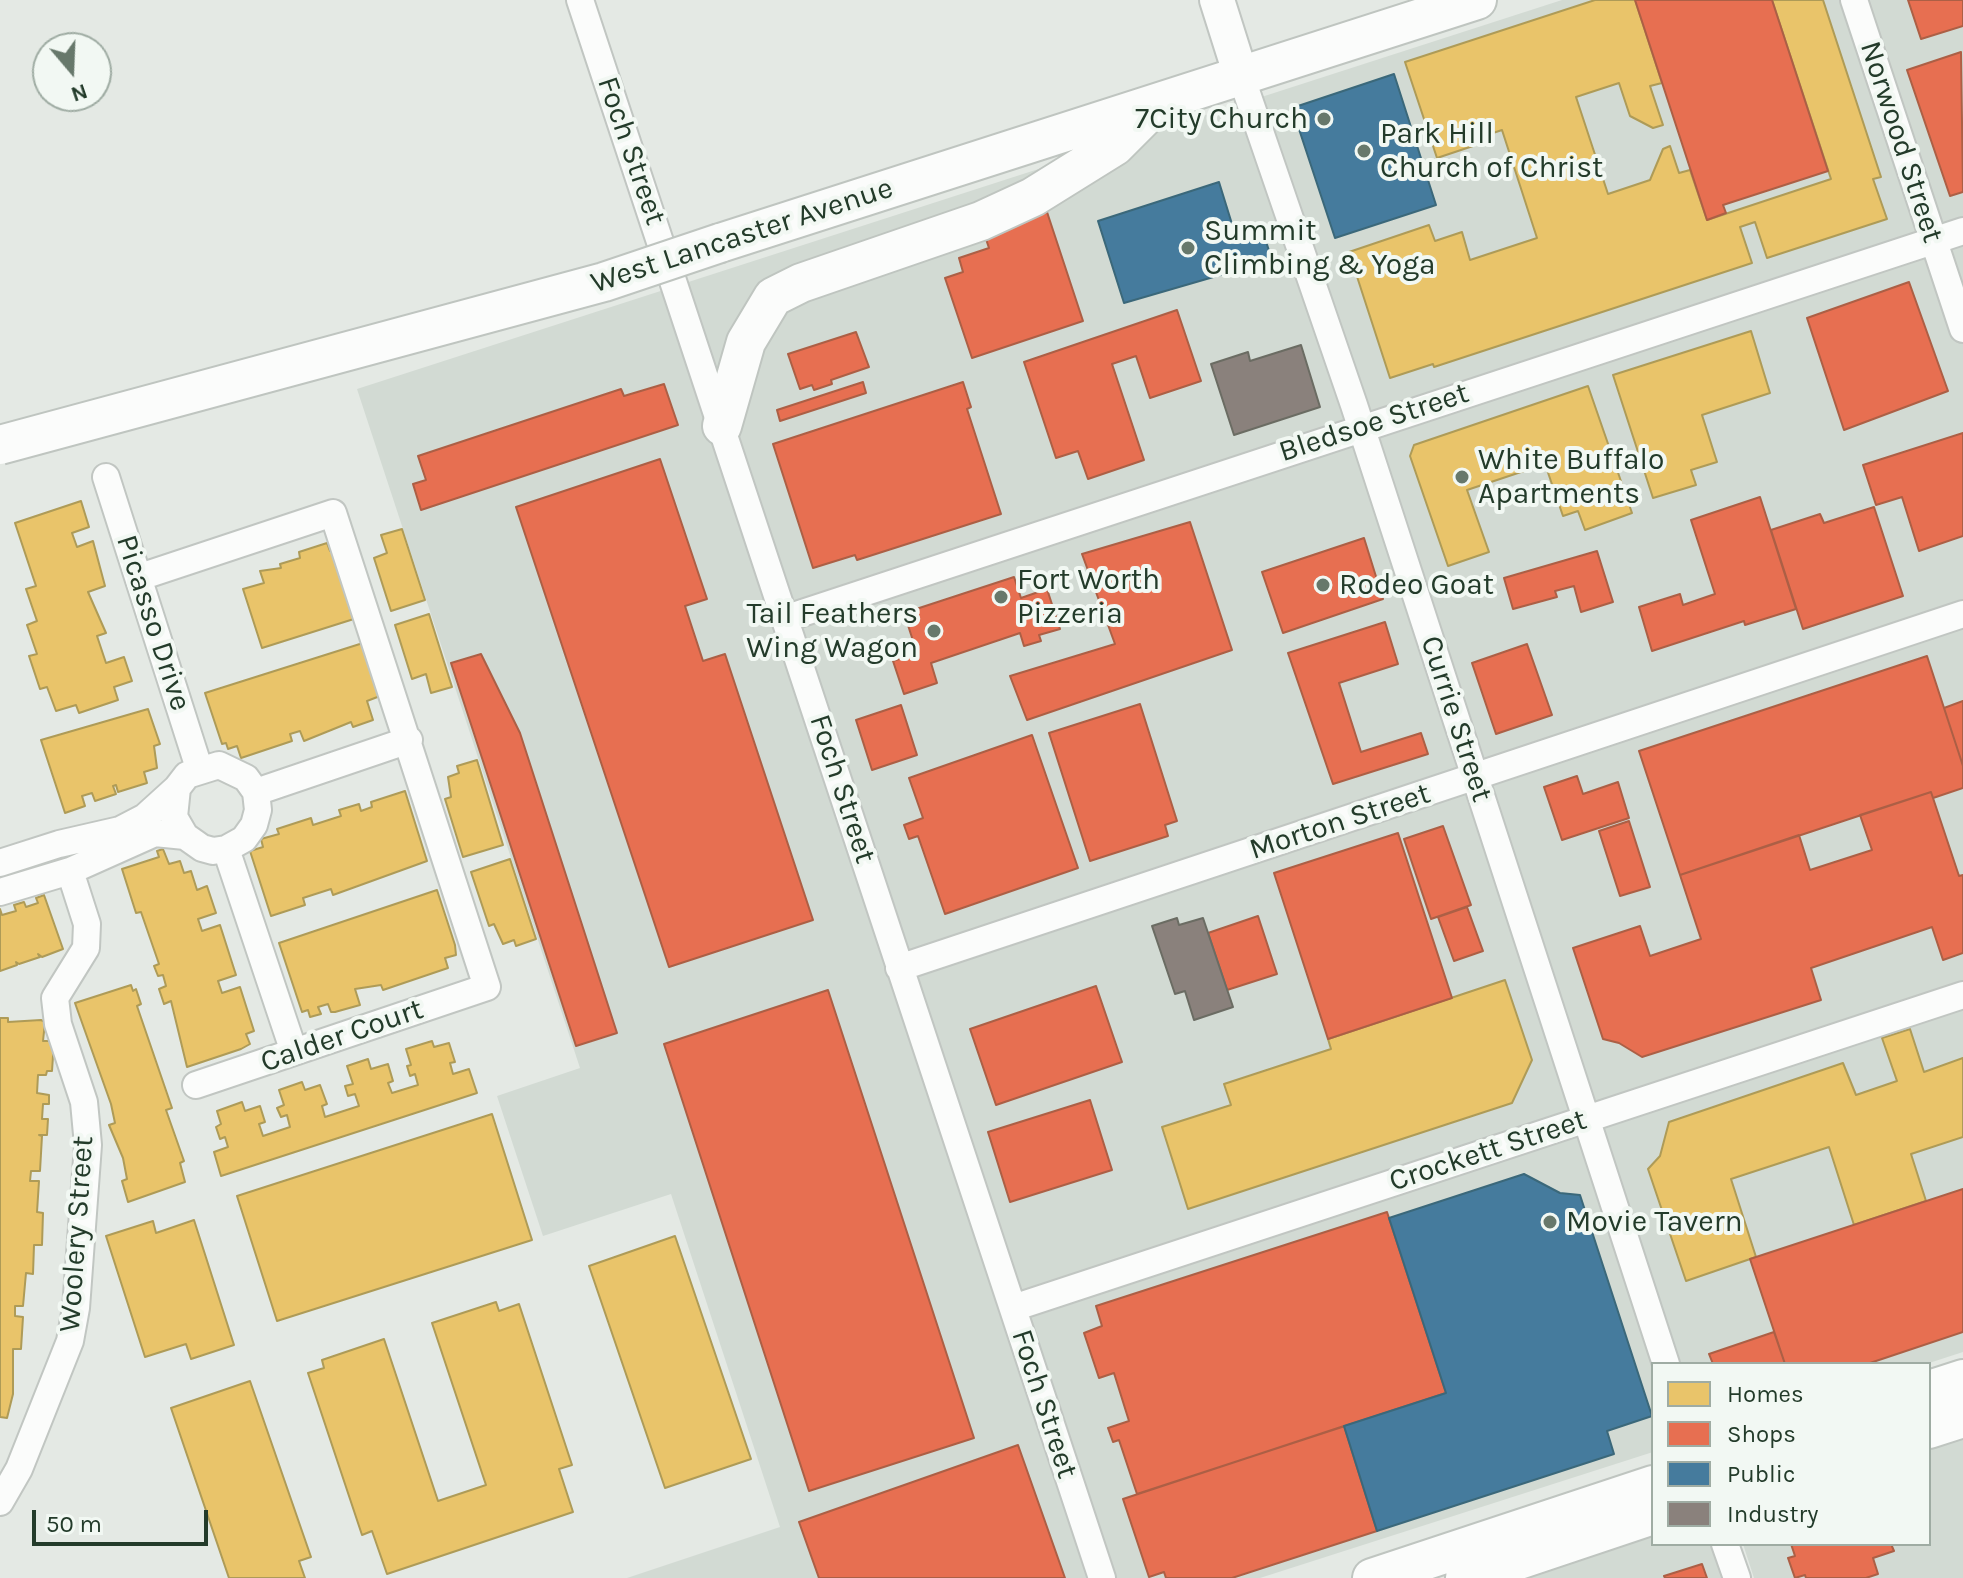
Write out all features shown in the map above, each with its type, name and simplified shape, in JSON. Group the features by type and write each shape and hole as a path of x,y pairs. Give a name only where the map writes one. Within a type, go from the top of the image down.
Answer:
{"main road":[{"name":"West Lancaster Avenue","path":"0,445 604,282 1477,0"},
{"path":"722,426 746,342 773,297 801,283 981,221 1033,197 1115,146 1160,101"},
{"path":"1931,1389 1963,1379"},
{"path":"1931,1428 1963,1418"},
{"path":"1372,1578 1651,1486"},
{"path":"1465,1578 1651,1516"}],"street":[{"name":"Foch Street","path":"580,0 787,618 899,968 1102,1578"},
{"path":"1217,0 1241,76"},
{"name":"Norwood Street","path":"1854,0 1963,329"},
{"name":"Currie Street","path":"1241,76 1361,427 1665,1362"},
{"name":"Bledsoe Street","path":"787,618 1963,231"},
{"name":"Picasso Drive","path":"106,477 199,768"},
{"path":"140,577 333,513 409,740 256,792"},
{"name":"Morton Street","path":"899,968 1963,614"},
{"name":"Calder Court","path":"196,1085 487,987 409,740"},
{"path":"0,863 59,844 120,830 145,817 187,775 199,768 219,765 234,769 246,778 256,792 258,810 254,825 244,839 226,849 213,851 185,836 155,833 70,871 0,892"},
{"path":"177,788 174,817 185,836"},
{"path":"226,849 294,1052"},
{"name":"Woolery Street","path":"0,1502 19,1469 70,1341 76,1308 88,1145 84,1102 58,1024 55,998 86,948 87,924 70,871"},
{"name":"Crockett Street","path":"1013,1308 1963,995"},
{"path":"1726,1546 1737,1578"}],"shaded area":[{"path":"1562,0 1963,0 1963,1352 1931,1362 1651,1362 1651,1453 1260,1578 627,1578 780,1527 671,1194 543,1236 497,1096 580,1068 357,389"},
{"path":"1963,1430 1963,1578 1754,1578 1744,1546 1931,1546 1931,1440"},
{"path":"1651,1533 1651,1546 1712,1546 1722,1578 1514,1578"}],"building: Homes":[{"path":"1595,0 1635,0 1662,83 1650,86 1663,125 1653,128 1630,116 1619,83 1576,97 1608,194 1650,180 1663,149 1670,146 1679,173 1690,170 1707,220 1831,179 1772,0 1823,0 1881,177 1873,179 1887,219 1767,258 1755,222 1740,227 1752,263 1434,367 1433,364 1390,378 1349,252 1429,225 1435,241 1462,232 1470,260 1537,238 1502,130 1475,139 1476,145 1437,158 1405,62"},
{"name":"White Buffalo Apartments","path":"1751,331 1770,393 1702,415 1717,462 1691,470 1696,485 1653,498 1613,375"},
{"name":"White Buffalo Apartments","path":"1588,386 1632,513 1585,530 1578,511 1563,516 1545,464 1467,490 1489,552 1448,566 1410,456 1414,445"},
{"path":"81,501 89,527 72,533 77,547 93,541 105,586 88,592 106,633 97,636 106,663 124,657 132,681 114,687 118,700 79,713 76,705 56,711 47,687 40,689 29,656 37,654 27,625 37,621 26,589 36,586 15,523"},
{"path":"402,529 425,600 391,611 374,558 387,553 381,535"},
{"path":"327,543 330,551 335,549 357,618 262,648 243,589 264,583 260,571 281,568 280,564 300,558 299,552"},
{"path":"429,614 452,687 431,693 426,674 412,679 395,625"},
{"path":"363,643 380,696 367,701 373,720 353,727 351,722 304,741 300,731 290,734 292,741 241,758 237,746 228,749 226,743 222,744 205,693"},
{"path":"148,709 160,744 154,746 157,768 144,772 147,783 118,792 116,785 113,786 116,794 95,801 92,793 82,796 85,806 65,813 41,740"},
{"path":"477,760 503,845 463,857 445,799 451,797 448,777 459,773 457,766"},
{"path":"405,791 427,861 333,895 331,889 303,898 305,905 271,916 250,851 263,847 261,839 279,834 277,829 311,818 313,825 341,816 339,810 359,804 361,811 372,807 371,802"},
{"path":"163,849 169,864 180,861 184,873 191,871 197,890 207,886 216,913 198,919 202,931 220,925 236,975 218,981 222,993 240,987 254,1031 246,1034 250,1044 241,1049 187,1067 171,1001 164,1004 159,989 166,986 163,975 158,976 154,966 159,964 141,912 136,913 122,869 159,857 157,851"},
{"path":"510,859 536,939 516,946 514,940 503,944 494,924 489,926 471,872"},
{"path":"437,890 455,945 456,955 445,958 448,968 383,990 381,985 355,989 360,1005 331,1012 328,1004 318,1007 321,1014 310,1017 308,1010 302,1012 279,943"},
{"path":"44,895 63,949 42,957 38,954 40,957 19,964 16,962 17,965 0,971 0,909 2,915 16,911 14,905 24,902 26,907 38,903 36,898"},
{"path":"1505,980 1532,1060 1512,1103 1188,1209 1162,1127 1231,1105 1224,1084 1331,1049 1328,1039"},
{"path":"131,985 133,991 136,989 141,1004 137,1006 172,1108 166,1110 184,1161 180,1163 185,1182 128,1202 122,1181 127,1179 123,1158 109,1125 115,1123 111,1104 75,1003"},
{"path":"0,1018 8,1018 8,1022 41,1020 45,1022 43,1041 54,1041 52,1071 38,1075 37,1093 49,1095 49,1104 43,1104 42,1119 48,1119 47,1135 39,1135 42,1136 40,1171 31,1171 30,1181 39,1181 37,1212 43,1213 42,1245 34,1245 33,1274 26,1273 23,1306 15,1306 15,1316 23,1317 21,1349 13,1349 13,1394 7,1418 0,1417"},
{"path":"1910,1029 1924,1072 1963,1058 1963,1137 1911,1154 1926,1201 1854,1225 1829,1147 1731,1179 1756,1257 1686,1281 1648,1169 1660,1156 1669,1122 1843,1063 1856,1095 1897,1081 1882,1038"},
{"path":"432,1041 434,1047 449,1043 455,1062 450,1063 453,1074 469,1069 477,1093 221,1176 214,1152 228,1147 225,1137 220,1139 216,1127 221,1124 217,1111 242,1102 245,1111 260,1106 265,1122 259,1124 263,1136 290,1127 287,1115 281,1117 277,1108 284,1105 279,1090 302,1082 305,1090 320,1085 327,1104 322,1106 325,1117 359,1106 355,1094 348,1096 345,1086 353,1084 347,1066 368,1059 371,1069 388,1064 393,1081 388,1083 392,1093 418,1085 415,1074 410,1076 407,1066 411,1065 406,1049"},
{"path":"492,1114 532,1240 277,1321 237,1196"},
{"path":"194,1220 234,1345 191,1359 186,1344 145,1357 106,1236 153,1221 156,1233"},
{"path":"675,1236 751,1459 665,1488 589,1266"},
{"path":"496,1302 499,1311 519,1304 572,1465 559,1469 573,1512 387,1574 372,1531 362,1535 308,1373 324,1368 322,1360 384,1339 438,1501 486,1485 432,1323"},
{"path":"250,1381 311,1557 299,1561 305,1578 229,1578 171,1408"}],"building: Shops":[{"path":"1635,0 1772,0 1828,171 1723,205 1726,213 1707,220"},
{"path":"1908,0 1963,0 1963,26 1921,39"},
{"path":"1961,52 1963,192 1950,196 1907,70"},
{"path":"1047,212 1083,321 972,358 945,278 963,272 959,258 989,248 984,233"},
{"path":"1909,282 1948,391 1844,430 1807,318"},
{"path":"1177,310 1201,381 1150,398 1136,356 1112,364 1144,460 1088,479 1078,451 1056,458 1024,362"},
{"path":"856,332 869,367 831,380 832,384 814,390 812,385 800,389 788,354"},
{"path":"863,382 866,393 780,421 777,410"},
{"path":"963,382 971,407 967,409 1001,514 857,560 855,555 813,568 773,444"},
{"path":"664,384 678,425 421,510 413,484 426,480 418,456 621,389 624,396"},
{"path":"1963,433 1963,536 1919,551 1902,497 1876,505 1863,465"},
{"path":"660,459 707,599 685,606 703,661 725,654 813,920 669,967 516,507"},
{"path":"1760,497 1796,609 1745,625 1744,621 1652,651 1639,607 1680,594 1683,605 1715,594 1691,520"},
{"path":"1874,507 1903,596 1803,629 1771,530 1820,514 1824,523"},
{"path":"1190,522 1232,650 1027,720 1010,676 1115,644 1082,554"},
{"name":"Rodeo Goat","path":"1364,538 1383,599 1283,633 1262,572"},
{"path":"1597,551 1613,602 1581,612 1574,586 1555,591 1557,597 1513,609 1504,578"},
{"path":"1014,577 1021,598 1047,589 1060,629 1039,635 1041,641 1024,646 1020,633 931,663 937,683 904,694 893,661 917,653 904,613"},
{"path":"1385,622 1398,664 1339,683 1361,752 1421,733 1428,754 1333,784 1288,653"},
{"path":"1527,644 1552,715 1496,734 1472,663"},
{"path":"481,654 520,733 617,1033 576,1046 451,663"},
{"path":"1927,656 1963,766 1963,788 1933,798 1931,792 1680,875 1639,751"},
{"path":"1963,701 1963,766 1944,708"},
{"path":"1140,704 1177,821 1165,825 1168,836 1090,861 1049,733"},
{"path":"901,705 917,755 872,770 856,720"},
{"path":"1032,735 1078,868 945,914 918,836 909,839 904,825 923,818 909,778"},
{"path":"1577,776 1583,794 1618,782 1629,818 1562,840 1544,787"},
{"path":"1931,792 1959,876 1963,875 1963,953 1943,960 1932,927 1811,968 1821,1000 1642,1057 1619,1043 1603,1039 1573,948 1640,926 1650,956 1701,939 1680,875 1799,835 1810,870 1872,850 1860,815"},
{"path":"1629,821 1650,887 1620,896 1599,831"},
{"path":"1443,826 1471,905 1431,919 1404,839"},
{"path":"1398,833 1452,998 1328,1039 1274,873"},
{"path":"1467,907 1483,951 1454,961 1438,917"},
{"path":"1258,916 1277,974 1227,990 1208,933"},
{"path":"1096,986 1122,1062 996,1105 970,1029"},
{"path":"828,990 974,1438 809,1491 664,1044"},
{"path":"1090,1100 1112,1170 1010,1202 988,1132"},
{"path":"1963,1189 1963,1332 1873,1362 1784,1362 1750,1259"},
{"path":"1387,1212 1446,1393 1137,1494 1119,1440 1113,1442 1108,1428 1129,1421 1114,1373 1099,1378 1084,1333 1102,1326 1096,1306"},
{"path":"1774,1332 1784,1362 1712,1362 1709,1354"},
{"path":"1344,1426 1377,1531 1232,1578 1166,1578 1164,1572 1149,1577 1123,1499"},
{"path":"1018,1445 1065,1578 819,1578 799,1522"},
{"path":"1792,1546 1892,1546 1894,1551 1873,1558 1878,1574 1866,1578 1806,1578 1805,1575 1795,1578 1788,1558 1795,1556"},
{"path":"1702,1564 1707,1578 1664,1576"}],"building: Public":[{"path":"1394,74 1436,205 1335,238 1292,108"},
{"name":"Summit Climbing & Yoga","path":"1219,182 1236,237 1262,229 1272,260 1124,303 1098,221"},
{"path":"1524,1174 1560,1193 1580,1195 1651,1416 1607,1431 1614,1454 1377,1531 1344,1426 1446,1393 1389,1218"}],"building: Industry":[{"path":"1301,345 1320,407 1234,435 1211,364 1248,352 1250,361"},
{"path":"1177,918 1179,925 1203,918 1233,1007 1194,1020 1185,991 1175,994 1152,926"}],"place":[{"name":"7City Church","path":"1324,119"},
{"name":"Park Hill Church of Christ","path":"1364,151"},
{"name":"Summit Climbing & Yoga","path":"1188,248"},
{"name":"White Buffalo Apartments","path":"1462,477"},
{"name":"Rodeo Goat","path":"1323,585"},
{"name":"Fort Worth Pizzeria","path":"1001,597"},
{"name":"Tail Feathers Wing Wagon","path":"934,631"},
{"name":"Movie Tavern","path":"1550,1222"}]}
